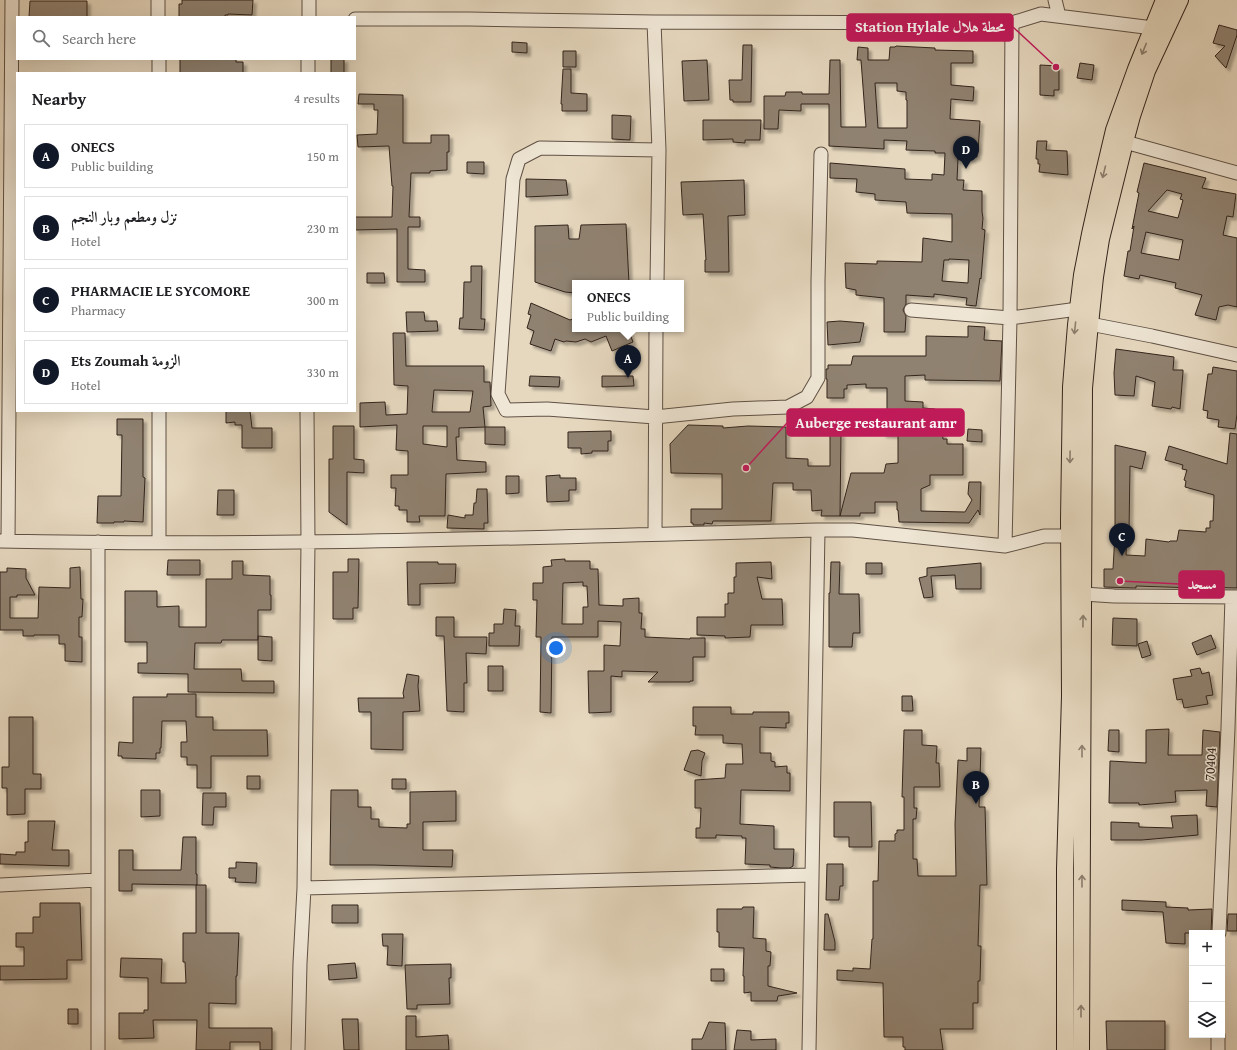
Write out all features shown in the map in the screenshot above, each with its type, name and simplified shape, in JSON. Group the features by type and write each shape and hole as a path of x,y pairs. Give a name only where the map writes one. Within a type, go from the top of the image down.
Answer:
{"main road":[{"path":"1065,1050 1065,869 1070,696 1084,388 1090,324 1101,239 1124,142 1147,71 1164,0"},
{"path":"1081,1050 1083,594 1077,536 1071,387 1078,309 1082,275 1091,227 1114,130 1136,69 1158,30 1180,0"}],"street":[{"path":"12,0 4,541 308,542 852,530 1005,546 1044,536 1077,536"},
{"path":"158,0 158,16"},
{"path":"308,16 309,0"},
{"path":"1055,0 1059,16"},
{"path":"356,19 469,18 654,22 1012,23 1041,14 1158,30"},
{"path":"654,22 658,150 657,280"},
{"path":"1005,546 1010,318 1012,23"},
{"path":"159,60 159,72"},
{"path":"308,60 308,72"},
{"path":"1124,142 1237,173"},
{"path":"658,150 540,148 519,159 513,179 498,394 506,410 547,409 655,417 734,409 788,407 808,397 818,378 818,281 821,154"},
{"path":"911,310 1010,318 1078,309"},
{"path":"1090,324 1237,355"},
{"path":"655,534 656,332"},
{"path":"159,412 159,542"},
{"path":"298,1050 300,963 304,888 308,542 307,412"},
{"path":"809,1050 818,530"},
{"path":"98,542 98,1050"},
{"path":"1083,594 1114,596 1234,597"},
{"name":"70404","path":"1219,930 1232,728 1234,597"},
{"path":"304,888 811,875"},
{"path":"0,885 97,880"},
{"path":"1218,1038 1218,1050"}],"building":[{"path":"182,0 253,0 252,15 228,14 225,16 179,16 179,4 182,4"},
{"path":"30,1 87,1 87,16 29,16"},
{"path":"1219,25 1237,30 1237,35 1226,68 1215,56 1225,46 1213,43"},
{"path":"512,42 527,43 527,53 512,52"},
{"path":"743,45 752,45 751,102 733,102 733,100 730,100 729,80 742,80"},
{"path":"858,47 868,48 868,60 889,60 890,47 973,51 973,63 951,63 951,85 974,87 973,101 951,99 950,119 980,121 977,157 973,157 973,159 958,159 957,180 964,180 963,190 982,191 982,229 985,230 981,279 980,278 976,306 966,305 967,298 934,294 934,297 906,295 906,304 903,310 906,316 905,332 884,332 884,298 856,295 856,290 846,288 845,263 877,264 877,261 922,262 923,238 952,242 952,214 907,213 906,202 875,200 875,194 856,192 857,179 830,178 830,163 905,169 905,179 932,180 932,174 944,175 945,153 935,153 935,151 906,150 907,141 884,140 884,149 829,146 829,104 801,104 801,111 779,110 778,129 764,129 764,96 785,96 786,92 802,92 802,94 829,94 830,60 840,60 841,127 866,127 861,60 857,60","holes":["875,83 897,83 897,91 906,92 907,128 878,128","944,260 969,260 968,283 942,281"]},
{"path":"563,51 576,51 576,67 563,67"},
{"path":"180,60 236,60 236,62 243,62 243,72 180,72"},
{"path":"331,60 344,60 344,72 331,72"},
{"path":"707,60 709,100 684,101 682,61"},
{"path":"1080,63 1094,65 1092,80 1077,78"},
{"path":"1040,65 1059,66 1059,90 1054,90 1054,96 1040,95"},
{"path":"563,69 571,69 571,93 587,94 587,111 562,111"},
{"path":"359,94 403,95 403,143 431,143 431,135 449,135 447,170 430,171 430,173 411,173 409,217 420,217 420,227 408,227 408,269 425,270 425,282 397,282 397,229 356,230 356,217 392,217 393,186 389,146 358,147 357,135 377,134 378,110 374,110 374,104 358,104"},
{"path":"612,115 631,116 630,140 612,139"},
{"path":"703,120 761,120 760,140 745,140 745,143 733,142 733,139 703,140"},
{"path":"1037,141 1047,141 1046,150 1067,151 1068,175 1039,172 1040,164 1038,164 1038,159 1036,159"},
{"path":"467,162 484,162 484,174 467,173"},
{"path":"1144,163 1206,178 1202,188 1236,194 1233,217 1227,216 1223,235 1237,238 1237,307 1228,305 1219,307 1216,320 1195,315 1202,295 1175,288 1176,283 1140,275 1139,279 1124,276 1134,226 1132,229 1139,193 1137,192","holes":["1167,190 1182,194 1180,199 1183,200 1178,218 1148,211","1146,232 1183,240 1179,260 1141,253"]},
{"path":"526,179 566,180 568,195 526,197"},
{"path":"744,180 745,215 728,216 729,272 705,272 706,260 703,214 683,215 681,182"},
{"path":"626,224 629,280 572,280 572,293 565,292 535,282 535,226 568,225 569,239 579,239 581,225"},
{"path":"471,266 482,266 481,319 485,319 484,330 459,329 460,318 463,318 464,282 471,282"},
{"path":"367,273 384,273 385,283 367,283"},
{"path":"531,303 570,320 572,319 572,332 629,332 633,342 612,351 606,336 591,342 585,339 576,342 564,342 555,339 551,351 530,344 534,331 527,328 531,315 528,314"},
{"path":"406,312 424,312 425,321 437,321 438,331 407,332"},
{"path":"840,321 864,323 860,342 828,345 827,322"},
{"path":"968,326 985,327 984,340 1002,341 1000,381 925,380 925,375 905,376 905,401 923,402 923,408 935,409 935,420 941,420 943,439 947,439 947,444 963,444 963,475 930,475 930,485 921,489 921,511 965,512 972,500 968,494 969,482 981,482 980,515 978,510 969,523 899,522 897,502 875,502 875,513 860,513 860,516 840,516 851,473 884,473 886,464 898,463 898,435 883,434 883,421 886,420 887,416 887,388 866,388 866,384 847,385 847,389 844,389 844,398 827,398 826,369 828,369 828,365 851,365 853,356 926,356 926,336 968,337"},
{"path":"393,333 405,333 406,366 484,366 484,382 490,382 491,406 483,407 485,427 459,428 459,437 456,437 457,460 486,462 486,472 446,474 445,516 419,516 420,522 407,522 407,510 399,510 399,506 395,506 396,488 391,488 391,475 408,475 408,451 396,450 397,425 360,427 360,403 385,402 386,415 407,414 408,386 394,385","holes":["434,390 473,391 470,412 432,412","423,426 447,426 447,447 423,444"]},
{"path":"1116,349 1174,357 1173,370 1183,370 1180,409 1152,406 1155,382 1136,376 1134,396 1115,395 1114,373"},
{"path":"1213,367 1237,371 1237,414 1235,429 1218,427 1219,420 1207,418 1208,411 1203,410 1208,374 1212,374"},
{"path":"530,376 560,377 559,387 529,386"},
{"path":"602,376 633,376 634,386 602,387"},
{"path":"226,412 250,412 252,428 272,428 272,448 242,448 242,425 235,425 235,422 226,423"},
{"path":"117,419 143,419 143,477 145,478 143,522 124,521 114,523 97,523 98,496 121,496 122,435 117,435"},
{"path":"688,425 723,426 723,428 748,426 786,427 786,458 808,459 808,466 830,466 830,433 841,433 840,516 821,516 822,510 812,511 811,490 793,490 793,483 773,483 771,521 713,521 712,524 704,523 704,525 693,525 693,523 691,523 691,509 722,509 722,474 671,473 670,444"},
{"path":"333,426 354,426 354,459 364,460 364,473 347,472 347,525 329,512 329,459 333,459"},
{"path":"485,427 505,427 505,445 485,444"},
{"path":"968,429 982,430 982,442 967,441"},
{"path":"611,431 611,441 608,441 608,451 592,451 592,453 581,454 581,448 568,448 568,432"},
{"path":"1230,433 1237,434 1237,588 1136,586 1136,588 1104,587 1104,569 1113,569 1115,534 1115,445 1146,452 1142,469 1130,466 1129,532 1127,532 1126,555 1145,556 1146,539 1169,542 1177,541 1179,530 1206,532 1206,528 1210,528 1210,521 1213,521 1214,495 1185,487 1186,481 1184,480 1187,470 1182,469 1183,465 1165,460 1169,446 1227,464"},
{"path":"560,475 560,478 576,478 576,490 569,490 569,501 547,502 546,476"},
{"path":"506,476 519,476 519,493 506,494"},
{"path":"477,489 487,489 488,523 484,523 484,529 447,528 448,515 465,518 465,515 473,515"},
{"path":"218,490 234,490 234,515 217,515"},
{"path":"348,559 359,559 358,608 353,608 353,619 333,619 333,572 348,572"},
{"path":"565,559 565,561 590,561 590,569 598,569 599,605 623,606 623,599 639,598 639,613 642,613 641,629 645,629 645,637 690,639 705,638 705,657 693,657 693,681 648,682 658,672 622,671 622,677 611,676 611,712 589,713 588,671 604,671 604,645 620,646 621,622 598,621 598,637 552,637 551,713 540,712 541,637 536,637 537,600 533,600 533,583 543,583 543,567 552,566 551,560","holes":["583,582 583,586 587,586 588,607 583,607 583,624 562,624 563,583"]},
{"path":"168,560 200,560 200,575 167,575"},
{"path":"232,561 243,561 243,575 270,576 271,610 258,610 258,640 222,640 221,643 195,643 194,669 241,669 242,681 274,681 274,693 188,692 188,674 138,673 138,663 147,663 147,642 125,642 125,591 157,591 157,607 179,606 179,627 206,627 206,579 232,579"},
{"path":"407,562 438,562 438,564 456,564 455,583 420,584 420,605 408,605"},
{"path":"771,562 772,579 757,577 762,599 782,599 783,625 751,625 750,637 725,638 725,636 697,635 697,617 725,617 725,604 728,604 728,593 734,593 736,563"},
{"path":"831,562 840,562 839,594 859,594 860,633 853,633 852,647 829,647 829,593"},
{"path":"866,563 882,563 882,574 866,574"},
{"path":"981,563 981,589 956,589 955,575 931,576 933,597 924,598 919,578 927,576 927,568"},
{"path":"80,567 81,599 83,599 82,617 79,617 79,637 82,637 82,662 65,661 65,644 59,644 59,635 23,636 23,630 0,630 0,572 7,572 7,568 26,569 26,578 35,595 17,595 17,597 10,597 10,618 38,618 39,587 70,588 70,568"},
{"path":"504,609 516,610 515,626 520,626 519,646 489,646 489,633 494,633 494,624 503,624"},
{"path":"436,617 454,617 454,637 487,637 486,654 466,653 467,683 464,683 464,712 447,711 444,636 436,636"},
{"path":"1113,618 1137,619 1137,646 1112,645"},
{"path":"1211,635 1216,648 1197,655 1192,643"},
{"path":"258,636 272,637 272,661 258,660"},
{"path":"1147,641 1151,655 1142,658 1138,644"},
{"path":"488,666 503,666 503,691 488,691"},
{"path":"1200,668 1202,674 1209,672 1213,695 1206,696 1208,704 1184,708 1182,699 1177,700 1173,679 1192,676 1190,670"},
{"path":"407,674 419,676 418,686 420,711 403,712 403,750 371,749 371,712 359,712 358,698 404,698 403,693"},
{"path":"167,694 196,694 196,717 213,717 213,730 267,730 268,756 211,756 211,788 197,788 197,765 187,765 187,757 181,757 181,742 187,742 186,721 162,721 161,748 160,753 156,753 156,759 122,758 122,756 118,756 119,742 133,743 133,697 167,697"},
{"path":"902,696 912,696 913,711 902,711"},
{"path":"693,707 731,707 731,714 753,714 753,712 789,712 789,723 786,723 786,728 760,727 760,753 771,753 771,761 775,762 775,767 787,766 787,773 790,773 790,791 741,790 740,824 774,826 774,849 794,849 793,866 790,868 770,867 770,865 745,864 746,838 742,838 742,836 716,835 716,838 696,838 696,828 700,828 701,808 695,808 695,780 725,778 726,764 743,764 742,744 723,743 723,735 695,735 696,726 693,726"},
{"path":"9,717 33,717 33,774 41,774 41,789 25,789 25,814 7,815 7,788 2,788 2,767 9,767"},
{"path":"1169,729 1168,755 1202,755 1203,730 1220,732 1217,807 1206,806 1207,790 1175,791 1176,802 1139,805 1139,803 1109,803 1110,761 1146,763 1146,730"},
{"path":"904,730 922,730 922,745 937,746 936,763 939,763 940,787 914,787 914,808 917,808 916,819 913,819 913,859 917,859 918,876 956,876 955,824 958,760 967,761 967,748 981,748 979,807 985,807 987,885 980,885 978,946 981,946 978,1003 973,1003 973,1029 940,1029 943,1050 905,1050 905,1047 903,1047 903,1037 884,1037 883,983 837,980 837,970 853,971 853,968 870,969 873,939 873,881 878,881 879,841 895,841 895,834 897,833 897,830 904,830 904,797 902,797"},
{"path":"1109,730 1119,730 1119,752 1108,751"},
{"path":"698,750 705,753 702,761 701,776 684,770 691,751"},
{"path":"247,776 260,776 260,789 247,789"},
{"path":"392,779 406,779 406,789 392,789"},
{"path":"141,790 160,790 160,816 141,817"},
{"path":"331,790 358,790 358,807 371,807 371,819 379,819 379,827 407,828 407,824 410,824 410,792 456,791 456,821 423,822 423,850 453,850 452,867 330,865"},
{"path":"203,793 226,793 226,807 214,807 213,825 202,825"},
{"path":"834,802 871,802 872,847 849,847 849,837 834,837"},
{"path":"1197,815 1198,835 1142,840 1111,840 1111,822 1139,823 1139,827 1173,828 1171,816"},
{"path":"28,821 55,821 52,850 69,850 69,866 0,864 0,854 16,855 16,852 25,852 25,842 28,842"},
{"path":"183,837 196,837 197,885 132,884 132,891 119,891 119,850 133,850 133,870 181,870"},
{"path":"236,862 257,863 256,883 235,882 236,878 229,878 229,868 236,868"},
{"path":"827,864 843,864 843,886 840,886 839,900 826,900"},
{"path":"196,885 206,885 206,933 239,933 236,1004 209,1003 209,1028 272,1028 272,1050 260,1050 260,1042 230,1042 230,1050 196,1050 197,1020 153,1020 154,1038 119,1039 119,1013 144,1013 144,1010 148,1010 148,978 120,977 121,958 162,959 161,983 186,983 185,962 183,962 183,933 196,933"},
{"path":"1122,900 1166,902 1166,907 1188,908 1188,910 1212,909 1211,930 1189,930 1189,933 1185,933 1185,944 1166,943 1163,912 1122,910"},
{"path":"40,903 80,903 82,960 67,960 67,979 0,980 0,966 24,966 24,947 16,947 16,933 33,933 33,917 40,917"},
{"path":"332,905 358,905 358,923 332,923"},
{"path":"743,907 754,907 753,938 766,939 766,951 771,952 770,966 768,966 768,986 797,993 778,996 777,1001 751,1001 751,992 744,993 744,948 719,947 719,932 717,932 717,909 742,909"},
{"path":"825,914 828,914 835,942 835,950 824,950"},
{"path":"1228,914 1237,914 1237,931 1227,931"},
{"path":"382,934 403,934 402,966 387,965 388,946 383,946"},
{"path":"355,963 357,978 329,980 328,965"},
{"path":"451,964 451,978 449,978 450,1004 417,1005 417,1009 407,1009 405,965"},
{"path":"711,969 724,969 724,981 711,981"},
{"path":"68,1009 78,1009 78,1024 68,1024"},
{"path":"406,1016 416,1016 416,1037 448,1035 449,1050 406,1050"},
{"path":"342,1019 358,1019 359,1050 344,1050"},
{"path":"1106,1021 1165,1021 1165,1050 1107,1050"},
{"path":"709,1022 725,1023 726,1050 692,1050 692,1039 702,1039"},
{"path":"737,1030 751,1031 751,1040 776,1039 776,1050 734,1050"}],"place":[{"name":"Station Hylale محطة هلال","path":"1056,67"},
{"name":"Ets Zoumah الزومة","path":"966,169"},
{"name":"ONECS","path":"628,378"},
{"name":"Auberge restaurant amr","path":"746,468"},
{"name":"PHARMACIE LE SYCOMORE","path":"1122,556"},
{"name":"مسجد","path":"1120,581"},
{"name":"نزل ومطعم وبار النجم","path":"976,804"}]}
